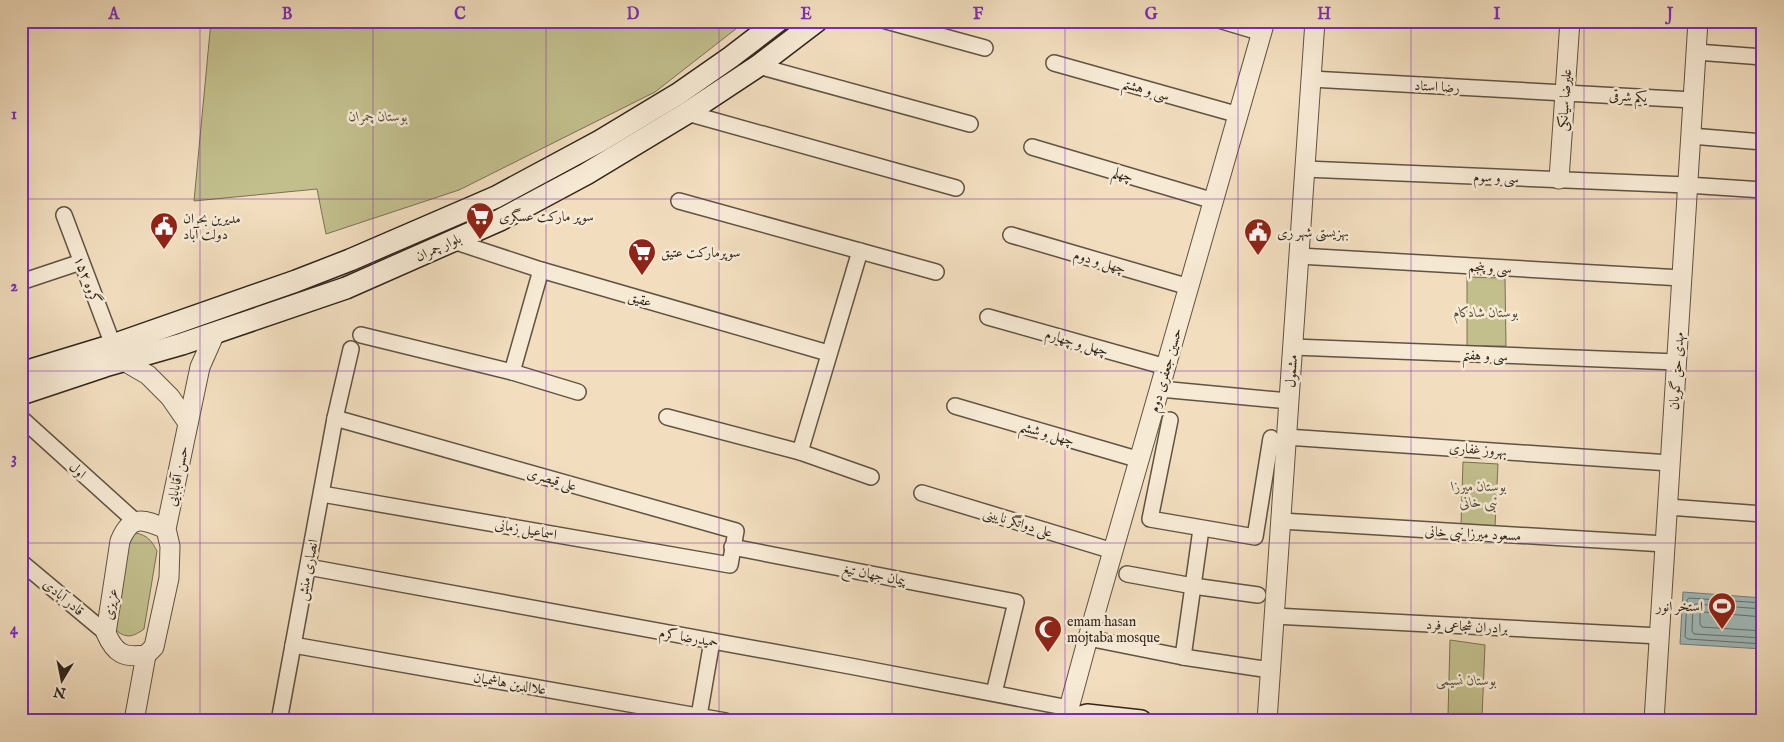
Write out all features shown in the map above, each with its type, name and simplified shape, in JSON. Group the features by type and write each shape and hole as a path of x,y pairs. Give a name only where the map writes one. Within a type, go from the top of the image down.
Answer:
{"main road":[{"name":"بلوار چمران","path":"21,394 350,260 496,197 600,141 678,94 778,21"},
{"name":"بلوار چمران","path":"21,372 215,333 346,288 453,241 500,220 586,174 687,113 758,66 817,21"},
{"path":"1069,716 1087,715 1141,721"}],"street":[{"path":"886,21 985,48"},
{"path":"1222,21 1264,27"},
{"name":"مشمول","path":"1267,721 1281,521 1279,438 1289,401 1315,21"},
{"name":"علیرضا سیانکی","path":"1559,179 1570,21"},
{"name":"مهدی حق گویان","path":"1654,721 1698,21"},
{"name":"حسین جعفری دوم","path":"1069,716 1088,638 1264,27"},
{"path":"1696,52 1763,57"},
{"name":"سی و هشتم","path":"1054,63 1239,115"},
{"path":"758,66 970,124"},
{"name":"رضا استاد","path":"1311,80 1564,92"},
{"name":"یکم شرقی","path":"1564,92 1693,100"},
{"path":"687,113 956,188"},
{"path":"1691,136 1763,142"},
{"name":"چهلم","path":"1032,147 1214,201"},
{"name":"سی و سوم","path":"1305,169 1559,179 1763,190"},
{"path":"679,201 936,272"},
{"name":"گروه ۱۵۲","path":"64,215 81,262 119,353"},
{"name":"چهل و دوم","path":"1011,235 1189,287"},
{"name":"عقیق","path":"453,241 542,270 828,353"},
{"path":"800,452 860,250"},
{"name":"سی و پنجم","path":"1299,256 1682,278"},
{"path":"21,282 81,262"},
{"path":"512,372 542,270"},
{"name":"چهل و چهارم","path":"988,317 1166,367"},
{"name":"حسن آقابابایی","path":"166,529 200,367 215,333"},
{"path":"361,336 512,372 578,392"},
{"name":"سی و هفتم","path":"1292,347 1677,362"},
{"name":"انصاری منش","path":"279,721 335,418 351,349"},
{"path":"119,353 148,375 170,397 188,423"},
{"path":"1160,389 1289,401"},
{"name":"چهل و ششم","path":"955,406 1140,460"},
{"path":"667,417 800,452 871,477"},
{"name":"اول","path":"21,418 135,521"},
{"name":"علی قیصری","path":"335,418 736,531 730,565"},
{"path":"1170,420 1150,519 1201,529 1255,537 1279,438"},
{"name":"بهروز غفاری","path":"1279,438 1670,463"},
{"name":"علی دواتگر نایینی","path":"922,493 1113,551"},
{"name":"اسماعیل زمانی","path":"322,494 730,565"},
{"path":"1668,507 1763,514"},
{"path":"134,721 146,655 154,646 169,578 170,546 166,529 151,523 135,521"},
{"name":"عزیزی","path":"135,521 126,528 120,541 106,632 111,644 117,651 132,657 146,655"},
{"name":"مسعود میرزا نبی خانی","path":"1281,521 1665,544"},
{"path":"1183,657 1201,529"},
{"name":"پیمان جهان تیغ","path":"732,547 1016,602 994,693"},
{"name":"قادر آبادی","path":"21,562 106,632"},
{"name":"حمیدرضا کرم","path":"308,567 994,693 1069,716"},
{"path":"1127,574 1258,595"},
{"name":"برادران شجاعی فرد","path":"1274,616 1660,636"},
{"path":"1088,638 1183,657 1270,670"},
{"path":"699,716 712,641"},
{"name":"علاالدین هاشمیان","path":"293,645 726,721"}],"green space":[{"name":"بوستان چمران","path":"211,21 746,21 655,92 459,190 326,234 317,189 194,201"},
{"name":"بوستان شادکام","path":"1467,277 1505,278 1506,346 1467,346"},
{"name":"بوستان میرزا نبی خانی","path":"1463,462 1498,464 1495,527 1461,525"},
{"path":"136,533 149,539 157,551 144,629 128,636 121,634 113,627 130,537"},
{"name":"بوستان نسیمی","path":"1450,640 1485,645 1482,718 1448,715"},
{"path":"1668,717 1763,719 1763,721 1668,721"}],"water":[{"name":"استخر انور","path":"1683,592 1763,598 1763,649 1680,644"}],"place":[{"name":"سوپر مارکت عسگری","path":"480,240"},
{"name":"مدیرین بحران دولت آباد","path":"164,250"},
{"name":"بهزیستی شهر ری","path":"1258,256"},
{"name":"سوپرمارکت عتیق","path":"642,276"},
{"name":"استخر انور","path":"1722,630"},
{"name":"emam hasan mojtaba mosque","path":"1048,653"}]}
